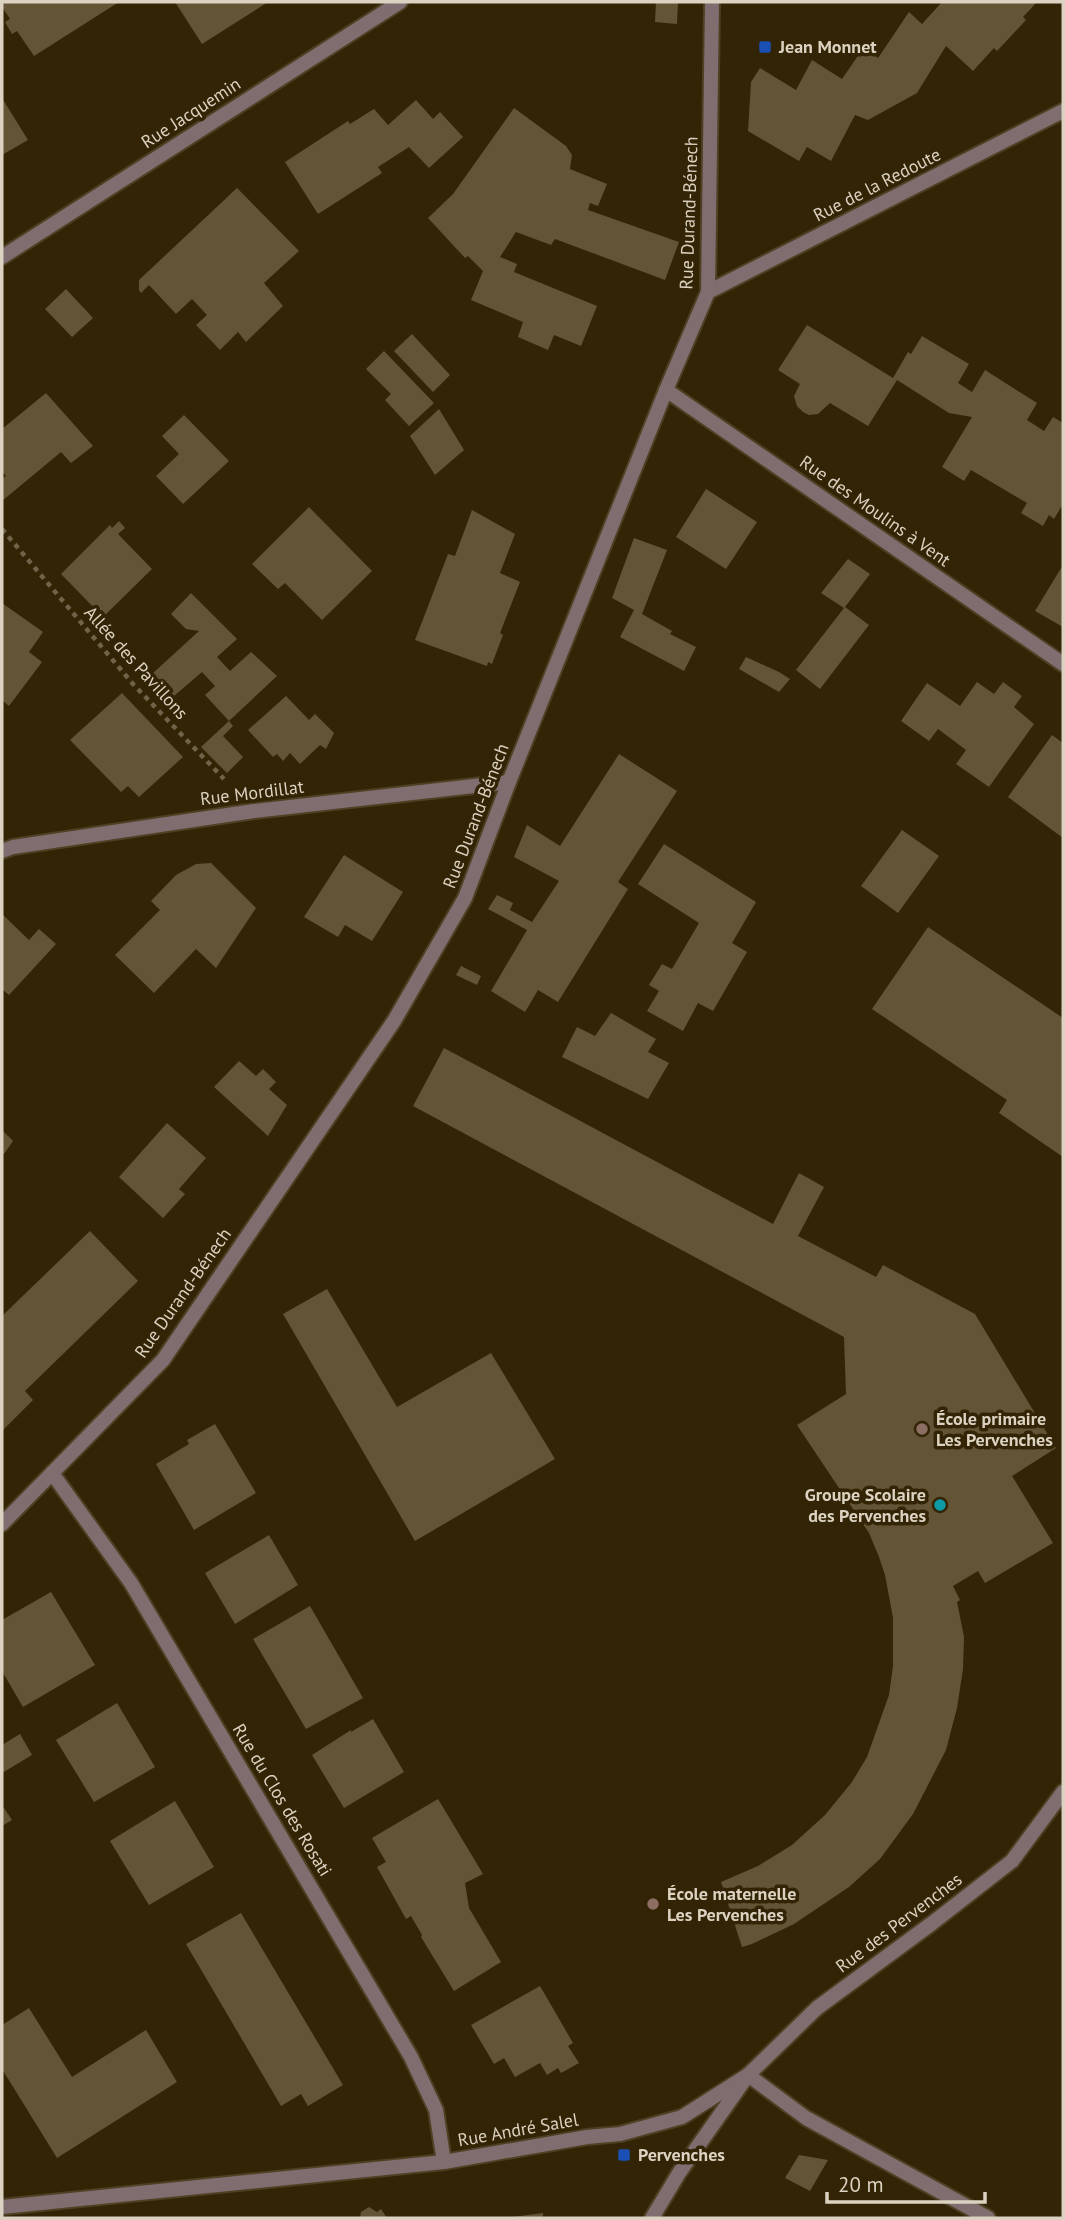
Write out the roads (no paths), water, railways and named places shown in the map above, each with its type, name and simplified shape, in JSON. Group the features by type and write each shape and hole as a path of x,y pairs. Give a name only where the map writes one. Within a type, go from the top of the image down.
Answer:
{"street":[{"name":"Rue Jacquemin","path":"2,257 400,2"},
{"name":"Rue Durand-Bénech","path":"2,1524 163,1360 394,1021 466,898 509,782 708,292 712,2"},
{"name":"Rue de la Redoute","path":"708,292 1063,111"},
{"name":"Rue des Moulins à Vent","path":"666,390 1063,664"},
{"name":"Rue Mordillat","path":"2,851 13,847 254,811 509,782"},
{"name":"Rue du Clos des Rosati","path":"52,1473 131,1583 411,2057 436,2110 444,2162"},
{"name":"Rue des Pervenches","path":"748,2075 817,2008 1012,1861 1063,1792"},
{"name":"Rue André Salel","path":"2,2207 444,2162 587,2137 620,2134 682,2117 748,2075"},
{"path":"652,2218 678,2173 748,2075 806,2118 988,2218"}],"place":[{"name":"Jean Monnet","path":"765,47"},
{"name":"École primaire Les Pervenches","path":"922,1429"},
{"name":"Groupe Scolaire des Pervenches","path":"940,1505"},
{"name":"École maternelle Les Pervenches","path":"653,1904"},
{"name":"Pervenches","path":"624,2155"}]}
